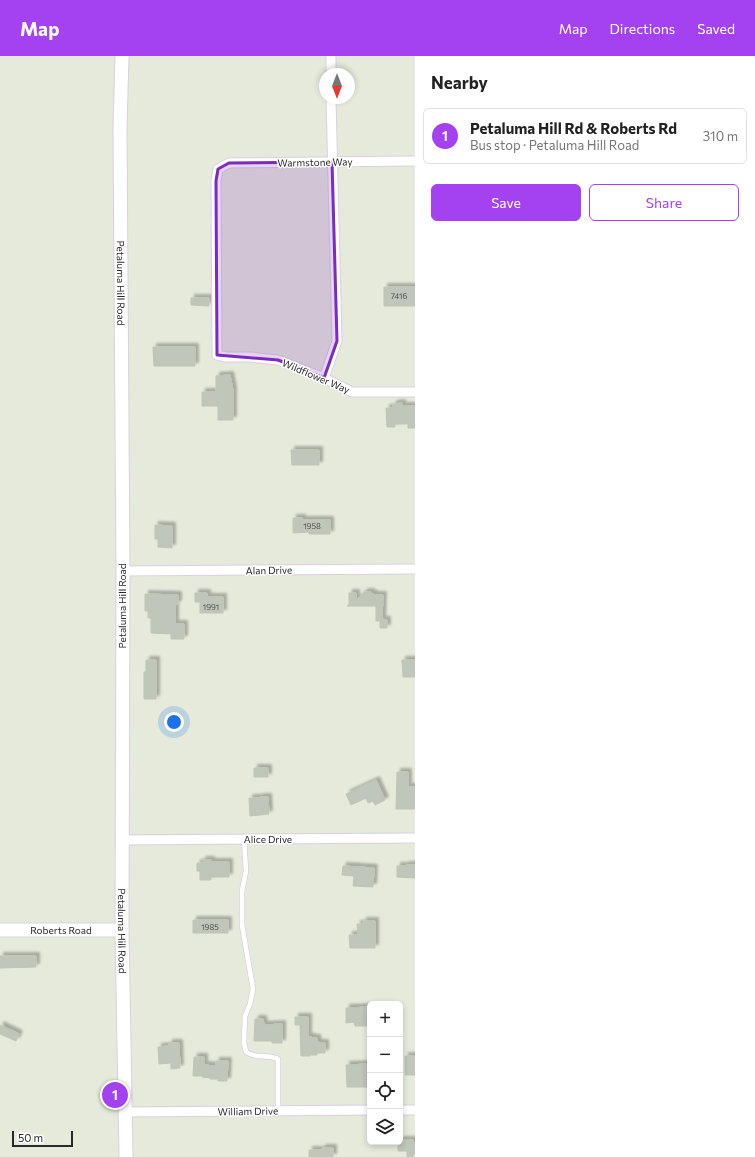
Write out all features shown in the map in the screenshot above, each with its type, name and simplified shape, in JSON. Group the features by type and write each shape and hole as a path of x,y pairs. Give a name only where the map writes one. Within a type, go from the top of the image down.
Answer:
{"main road":[{"name":"Petaluma Hill Road","path":"122,56 120,129 123,571 121,840 126,1157"},
{"name":"Roberts Road","path":"0,930 122,930"}],"street":[{"path":"331,56 331,68"},
{"path":"324,378 336,341 331,104"},
{"name":"Warmstone Way","path":"217,355 216,181 218,169 229,163 415,161"},
{"name":"Wildflower Way","path":"217,355 226,357 250,357 278,360 324,378 352,392 415,392"},
{"name":"Alan Drive","path":"123,571 415,569"},
{"name":"Alice Drive","path":"121,840 415,838"},
{"name":"William Drive","path":"125,1112 367,1110"},
{"path":"403,1110 415,1110"}],"lane":[{"path":"244,839 246,871 242,891 242,925 252,989 250,1004 246,1016 244,1042 246,1052 251,1056 272,1056 278,1058 278,1110"}],"highlighted area":[{"path":"332,162 337,341 324,378 278,360 217,355 216,181 218,169 229,163"}],"building":[{"path":"384,287 415,287 415,306 384,306"},
{"path":"191,298 209,298 209,306 191,305"},
{"path":"153,347 195,347 195,366 154,366"},
{"path":"230,375 233,390 233,420 218,420 218,406 202,406 202,392 216,392 216,376"},
{"path":"402,403 402,406 415,406 415,428 408,428 408,424 394,424 395,427 387,427 386,408 393,408 393,404"},
{"path":"291,450 319,450 319,465 292,465"},
{"path":"293,518 302,518 302,520 330,520 330,534 309,534 309,532 293,533"},
{"path":"155,525 172,526 172,548 158,547 158,539 155,539"},
{"path":"365,592 370,592 375,595 383,595 382,620 387,620 387,628 380,628 380,621 376,621 376,606 347,606 349,605 349,593 356,593 356,600"},
{"path":"195,593 207,593 207,597 223,597 223,613 200,613 200,602 195,602"},
{"path":"145,594 178,595 178,604 175,604 175,624 184,624 184,639 171,639 171,634 151,633 151,618 148,618 148,611 145,611"},
{"path":"146,660 156,660 156,699 144,699 144,672 146,672"},
{"path":"402,660 415,660 415,677 403,677"},
{"path":"254,768 268,768 268,777 254,777"},
{"path":"397,772 408,772 408,787 415,787 415,809 396,809"},
{"path":"376,780 385,800 375,805 373,801 368,803 366,798 351,805 346,794"},
{"path":"268,797 269,814 250,816 249,798"},
{"path":"202,860 211,860 211,862 229,862 229,877 211,877 211,880 200,880 200,871 197,871 197,863 203,863"},
{"path":"415,865 415,878 397,877 397,866"},
{"path":"343,866 374,868 373,887 353,886 354,876 342,875"},
{"path":"193,920 228,920 228,933 193,933"},
{"path":"363,921 375,921 375,948 350,948 349,935 358,935 357,924 363,924"},
{"path":"0,956 36,956 36,967 0,968"},
{"path":"367,1007 367,1026 355,1026 354,1022 346,1023 346,1008"},
{"path":"295,1017 308,1017 308,1037 317,1038 318,1043 325,1043 325,1053 301,1056 300,1025 295,1025"},
{"path":"255,1019 263,1019 264,1025 282,1024 282,1043 272,1043 272,1041 254,1041"},
{"path":"0,1025 19,1034 16,1041 0,1034"},
{"path":"169,1043 179,1043 180,1068 171,1069 171,1063 159,1064 158,1047 169,1046"},
{"path":"405,1056 415,1056 415,1075 405,1075"},
{"path":"194,1057 204,1057 204,1065 216,1066 216,1061 228,1061 227,1081 218,1081 218,1079 210,1079 202,1076 193,1076"},
{"path":"367,1064 367,1087 347,1087 346,1065"},
{"path":"403,1140 413,1140 413,1143 415,1143 415,1154 413,1154 413,1157 407,1157 407,1151 398,1151 398,1145 403,1145"},
{"path":"322,1148 333,1148 333,1157 309,1157 309,1150 322,1150"}],"place":[{"name":"Petaluma Hill Rd & Roberts Rd","path":"115,1095"}]}
